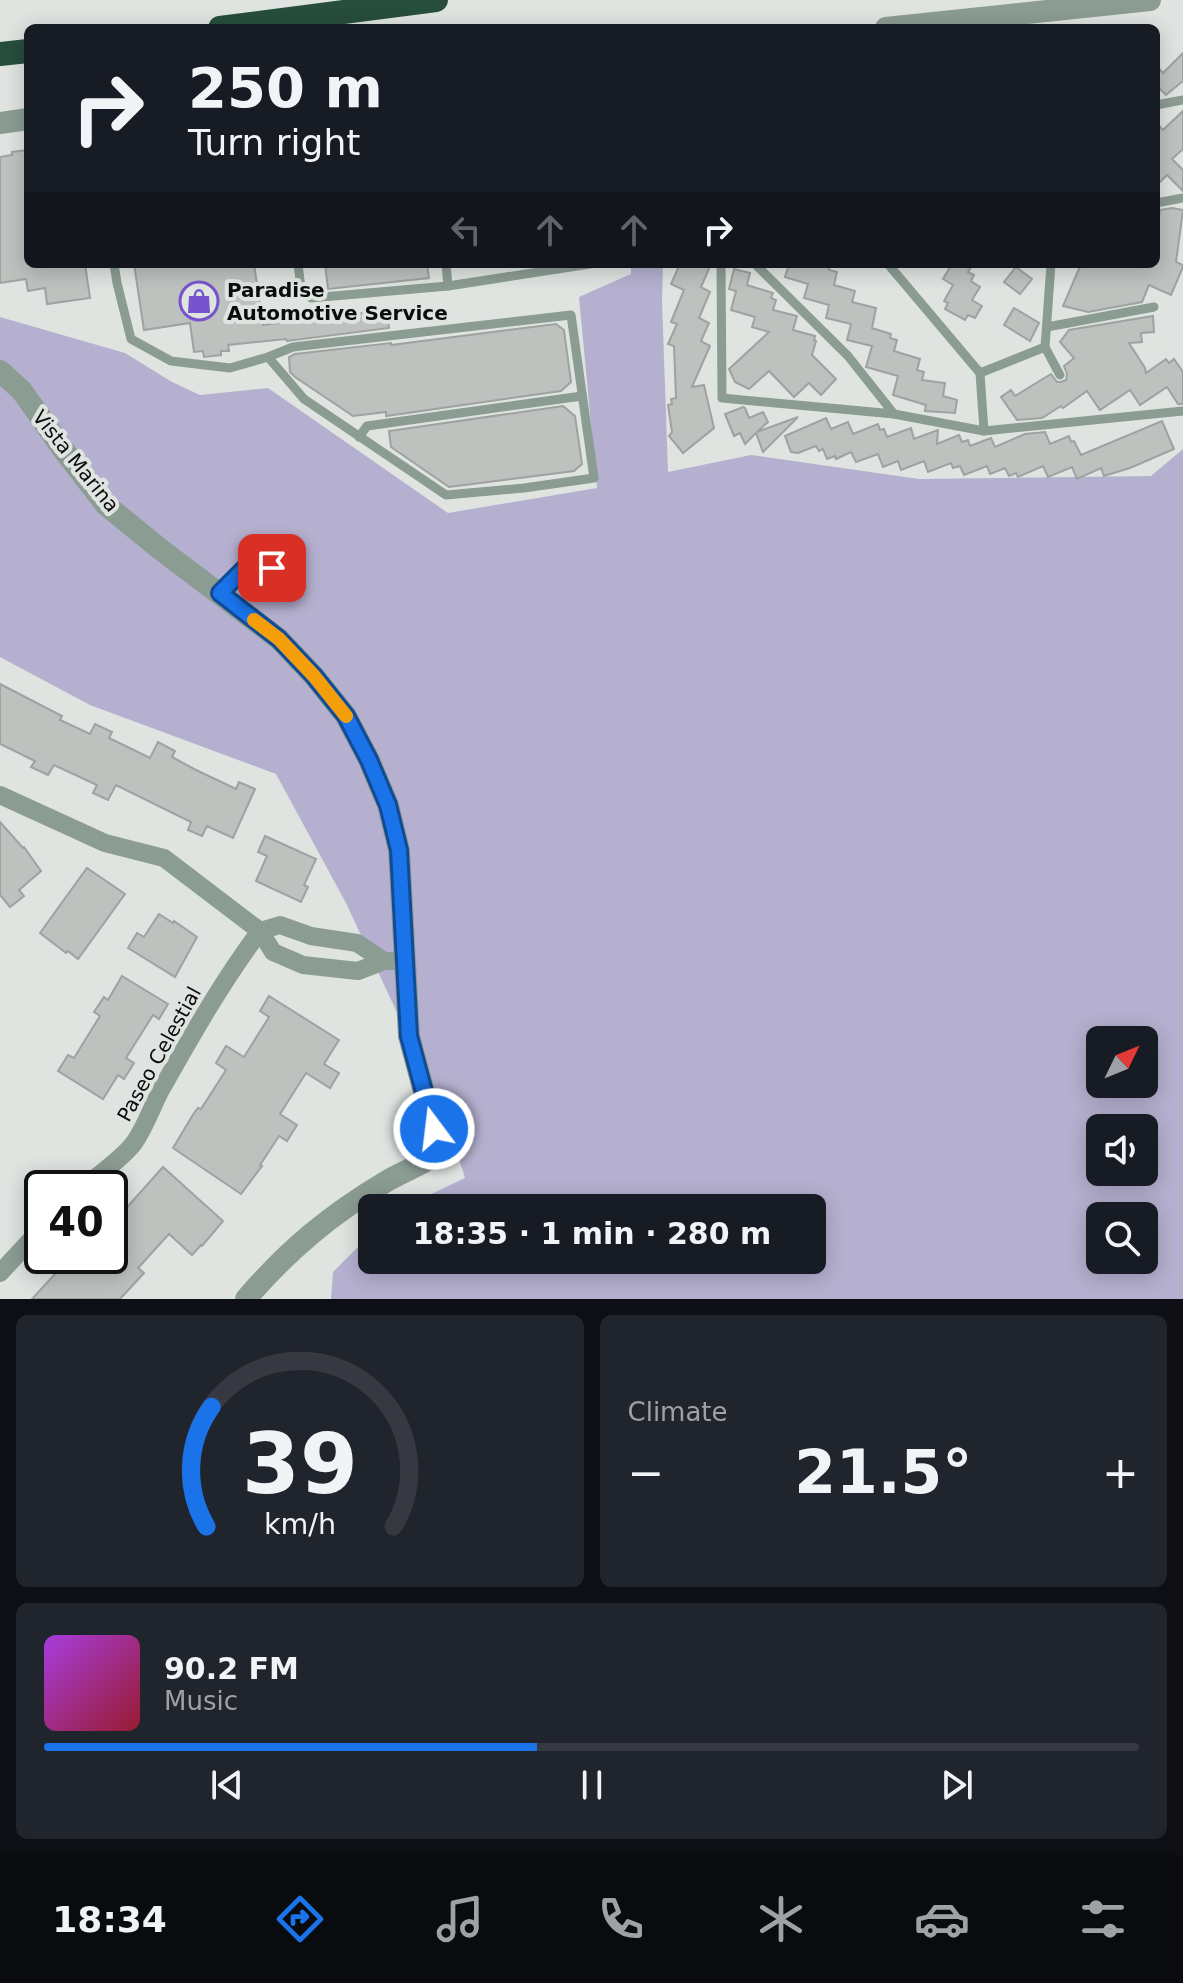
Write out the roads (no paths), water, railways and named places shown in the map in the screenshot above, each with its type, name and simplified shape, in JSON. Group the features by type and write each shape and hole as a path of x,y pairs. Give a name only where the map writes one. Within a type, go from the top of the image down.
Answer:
{"highway":[{"path":"251,24 436,0"},
{"path":"0,54 24,51"}],"street":[{"path":"924,24 1150,0"},
{"path":"0,123 24,120"},
{"name":"Vista Marina","path":"0,371 22,391 106,505 279,639 314,676 346,716 388,805 399,850 395,961 409,1036 438,1144 435,1155 331,1217 287,1254 246,1299"},
{"path":"0,795 105,843 164,858 260,931 273,952 303,965 358,971 395,961"},
{"path":"260,931 280,925 311,936 357,943 395,961"},
{"name":"Paseo Celestial","path":"104,1170 132,1146 171,1073 243,953 260,931"},
{"path":"303,965 311,936"},
{"path":"0,1273 24,1247"}],"lane":[{"path":"1160,104 1183,100"},
{"path":"1160,202 1183,198"},
{"path":"115,268 131,339 171,361 230,368 293,347 571,315 594,478 446,495 304,399 268,357"},
{"path":"298,268 301,288 311,298 448,286 564,268"},
{"path":"446,268 448,286"},
{"path":"721,268 722,398 894,414 984,431 1183,411"},
{"path":"759,268 848,356 894,414"},
{"path":"891,268 980,373 984,431"},
{"path":"1051,268 1045,347 1060,375"},
{"path":"1047,327 1154,307"},
{"path":"980,373 1045,347"},
{"path":"359,437 367,426 582,396"},
{"path":"220,593 246,567 272,568"}],"place":[{"name":"Paradise Automotive Service","path":"199,301"}]}
